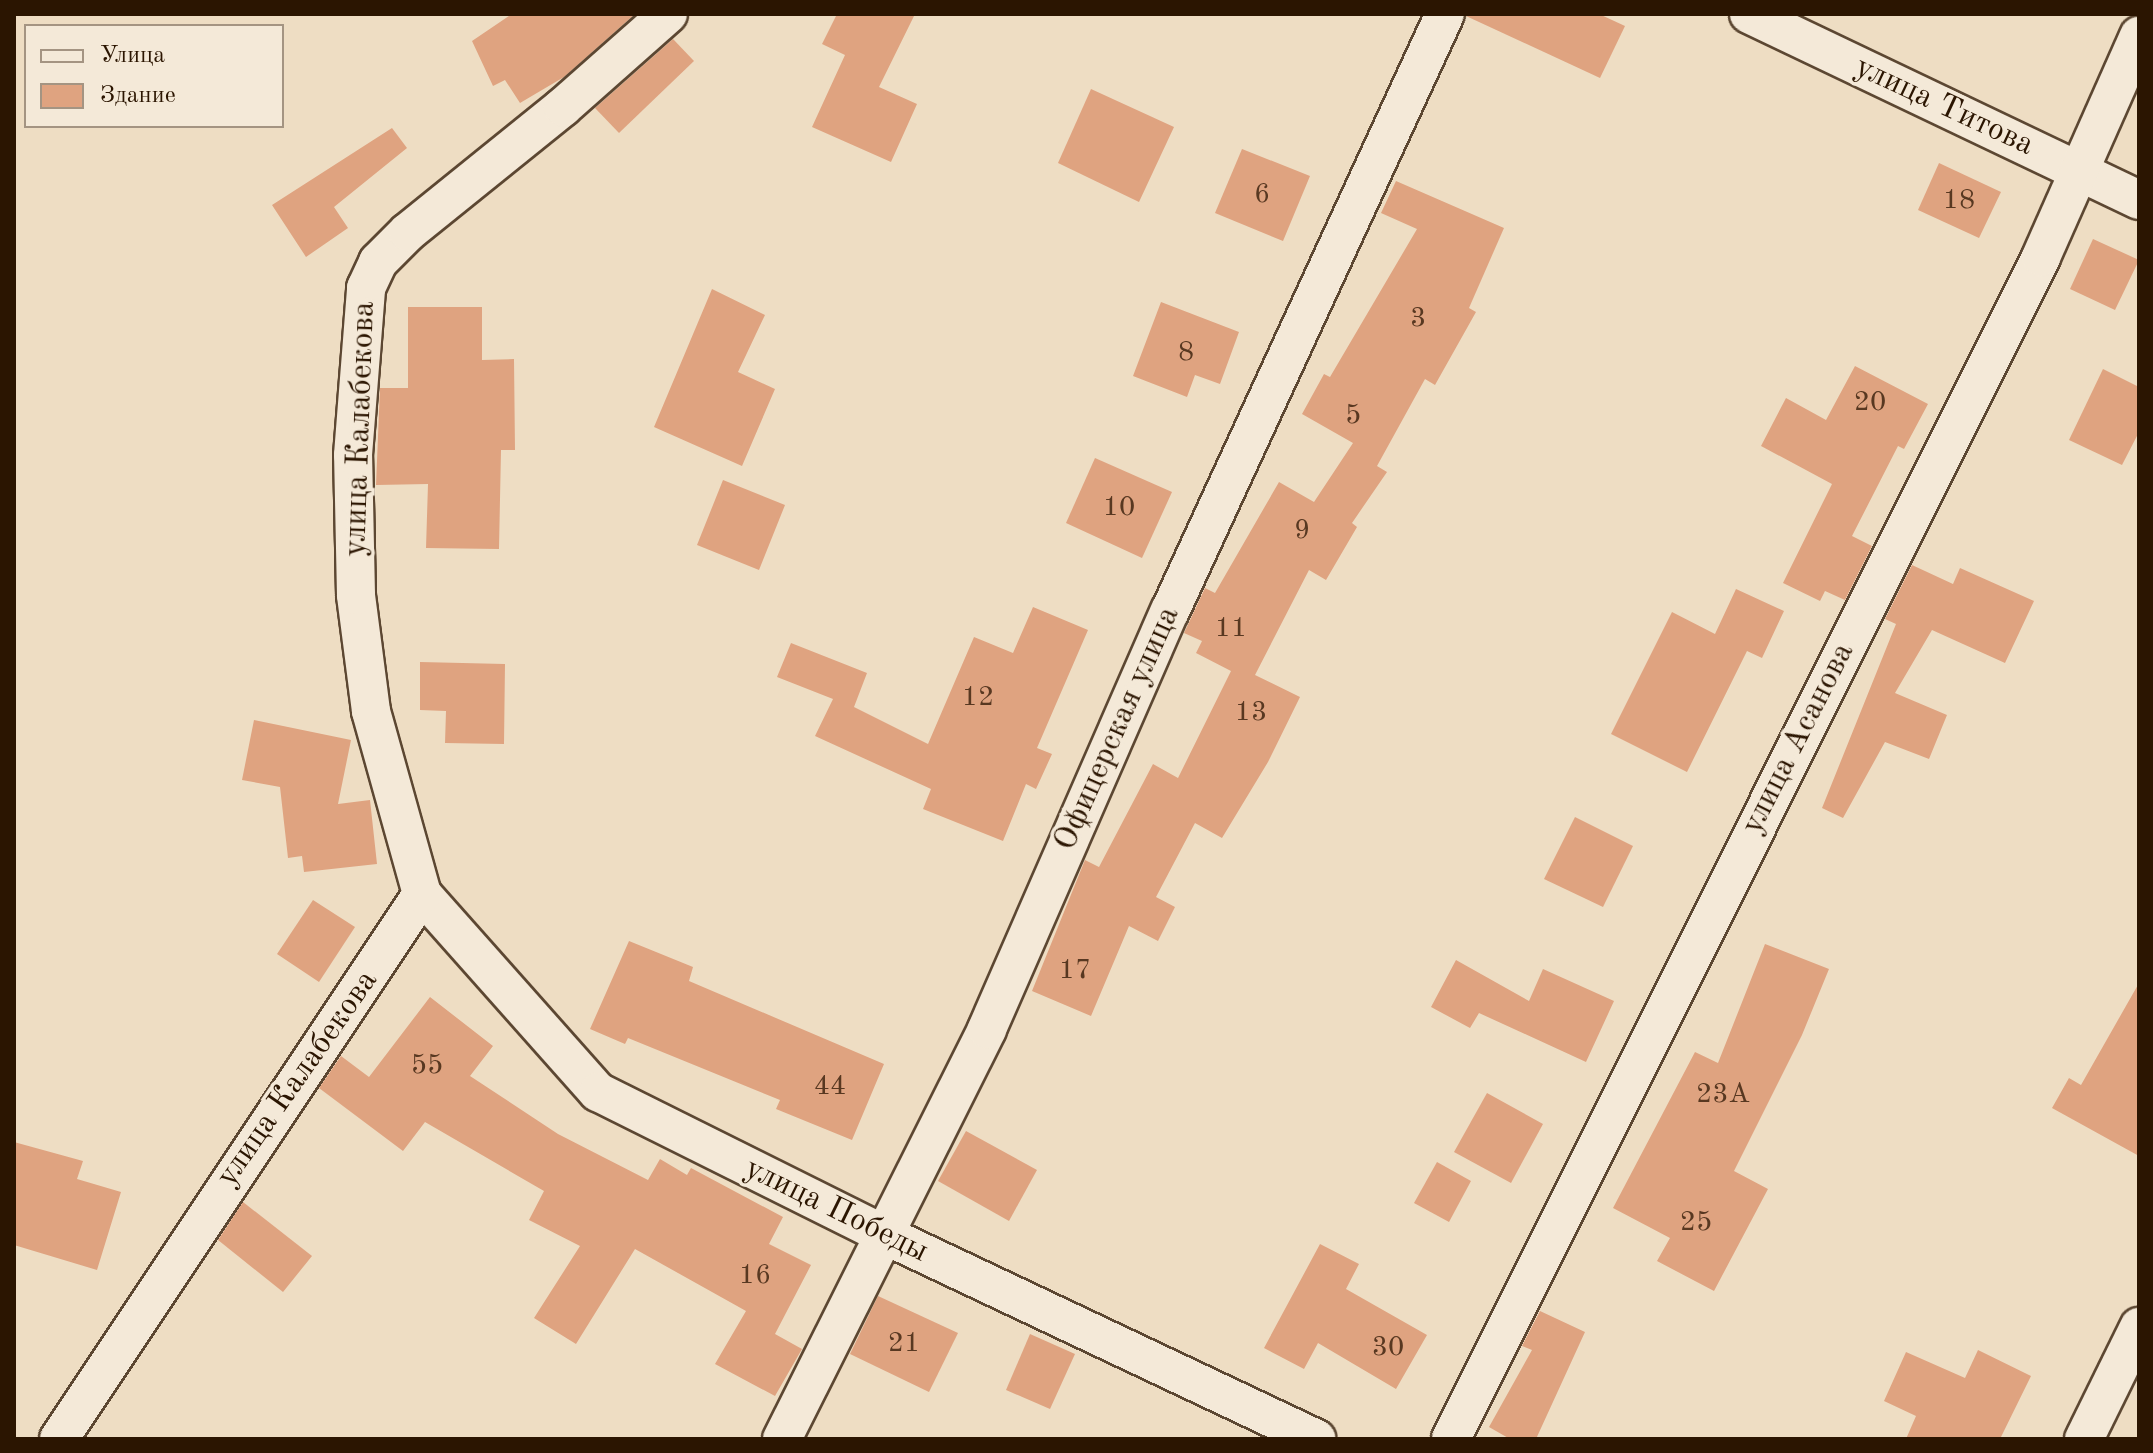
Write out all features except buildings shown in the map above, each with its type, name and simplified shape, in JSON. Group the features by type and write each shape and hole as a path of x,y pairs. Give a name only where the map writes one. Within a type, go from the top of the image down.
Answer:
{"street":[{"name":"улица Калабекова","path":"59,1439 422,894 374,726 356,595 353,455 366,288 378,262 408,232 563,107 668,14"},
{"name":"Офицерская улица","path":"782,1439 887,1236 987,1029 1170,611 1445,14"},
{"name":"улица Титова","path":"1749,14 2139,200"},
{"name":"улица Асанова","path":"1451,1439 2080,172 2139,36"},
{"name":"улица Победы","path":"422,894 598,1092 887,1236 1316,1439"},
{"path":"2084,1439 2139,1327"}]}
